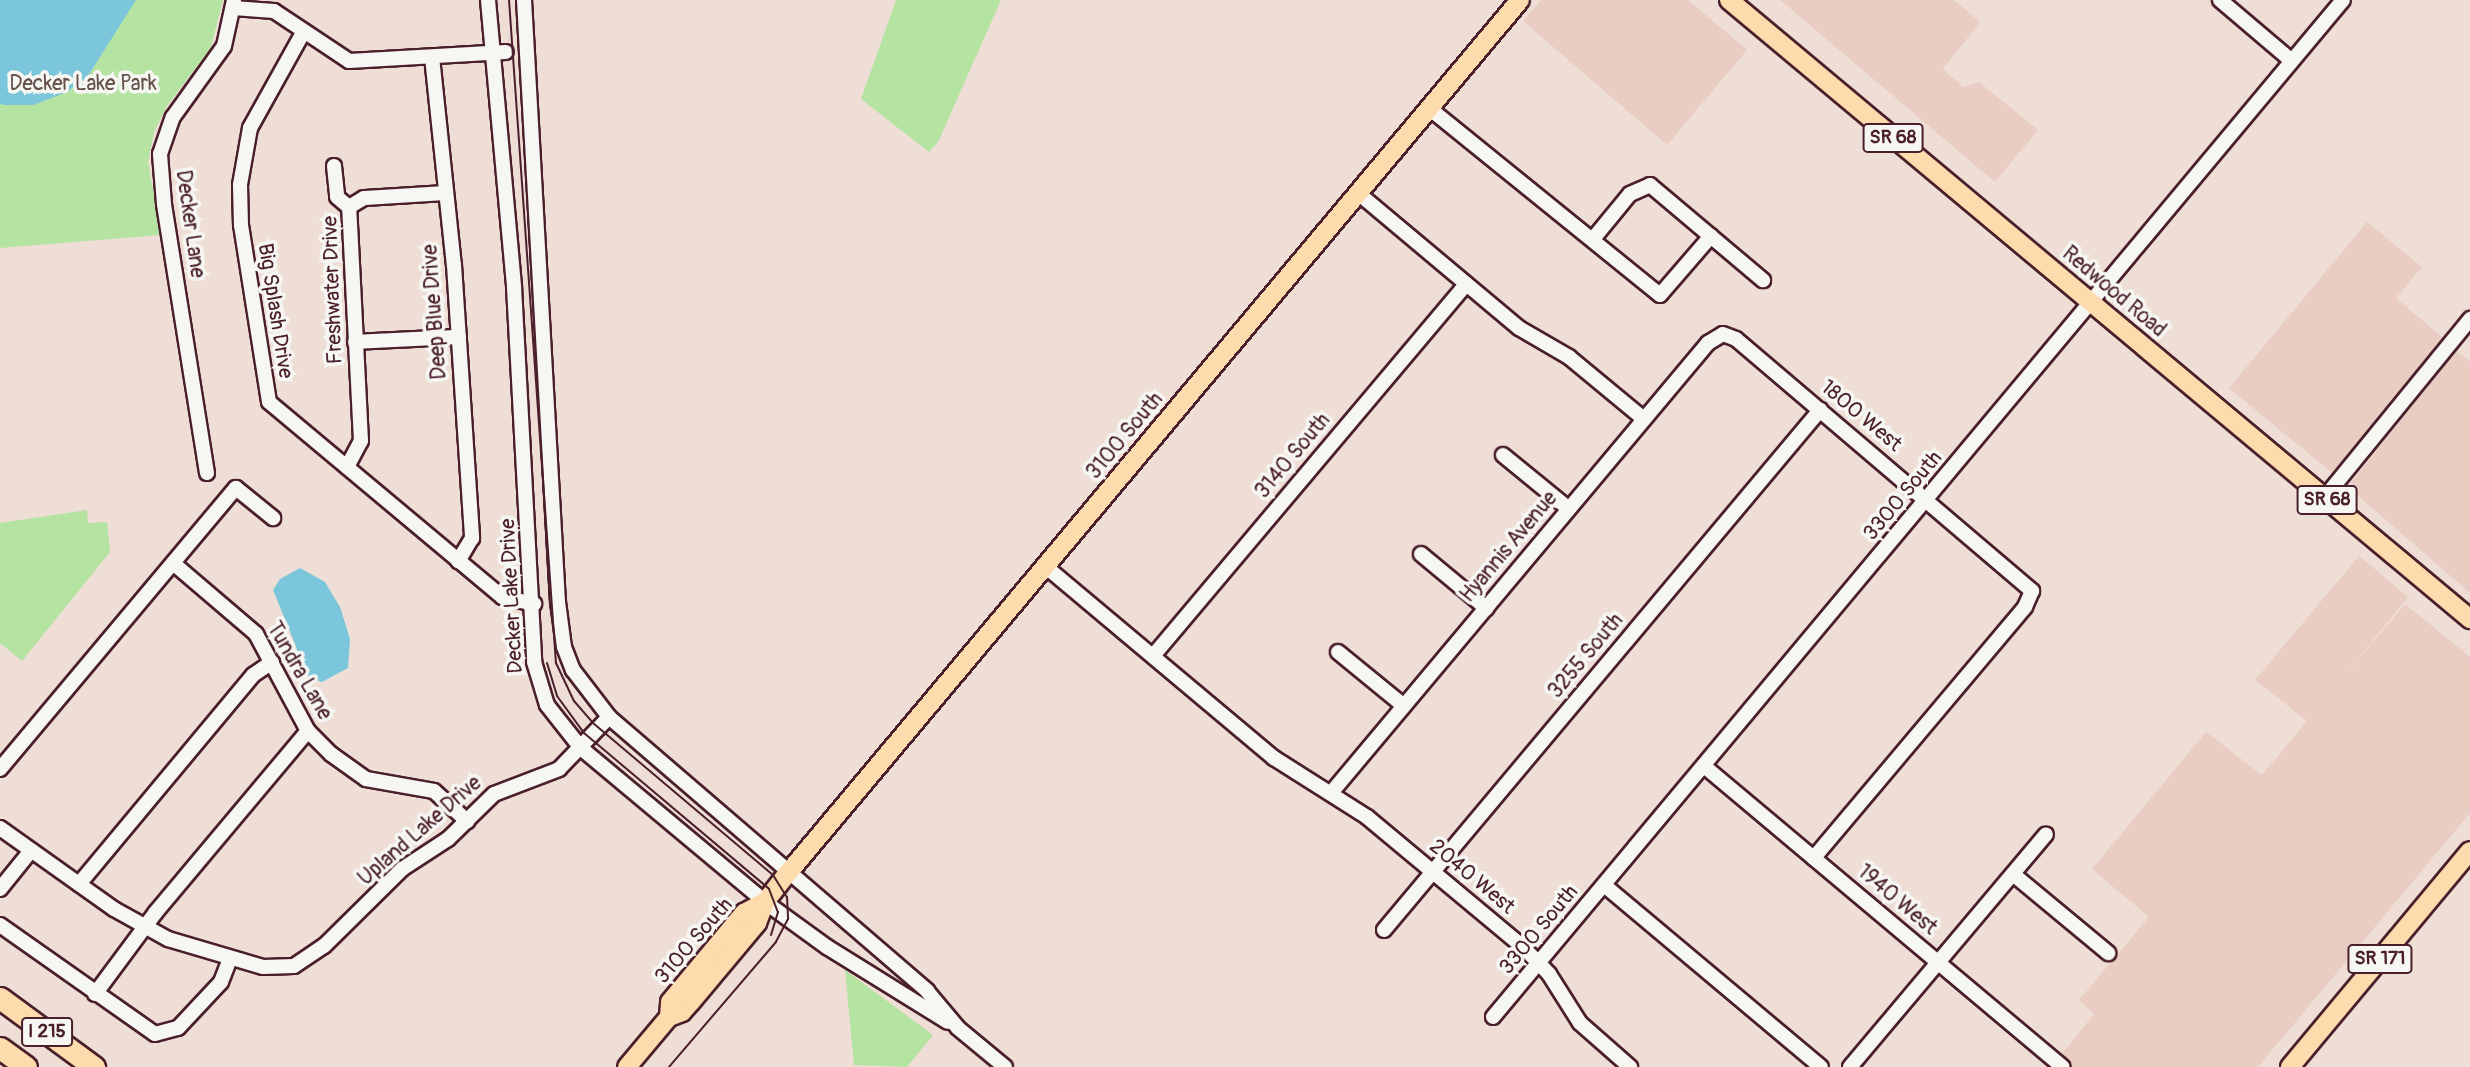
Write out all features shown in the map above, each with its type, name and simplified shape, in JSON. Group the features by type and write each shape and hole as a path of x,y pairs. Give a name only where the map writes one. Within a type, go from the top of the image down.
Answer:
{"highway":[{"name":"I 215","path":"0,998 94,1067"},
{"name":"I 215","path":"0,1048 26,1067"}],"main road":[{"name":"3100 South","path":"627,1067 668,1017 682,1012 733,952 757,923 765,902 788,873 1520,0"},
{"name":"Redwood Road","path":"1728,0 2470,619"},
{"name":"SR 171","path":"2290,1067 2469,855"}],"street":[{"name":"Decker Lake Drive","path":"488,0 499,52 534,604 534,662 541,691 554,717 581,748 765,902 827,947 958,1028 1005,1067"},
{"name":"Decker Lake Drive","path":"524,0 561,631 578,678 609,717 927,991 958,1028"},
{"path":"2220,0 2292,61"},
{"name":"3300 South","path":"1493,1017 2343,0"},
{"path":"234,4 274,11 349,61 499,52"},
{"name":"Decker Lane","path":"207,473 164,204 160,154 173,117 225,46 234,4"},
{"name":"Big Splash Drive","path":"304,31 250,128 241,171 241,225 270,402 507,600 534,604"},
{"name":"Deep Blue Drive","path":"432,57 459,337 472,538 458,561"},
{"path":"1429,108 1660,295 1711,236"},
{"path":"334,166 337,197 349,207"},
{"path":"1592,239 1630,194 1650,185 1763,280"},
{"name":"Freshwater Drive","path":"347,467 361,441 349,207 364,198 446,193"},
{"path":"1358,193 1528,336 1578,363 1644,419"},
{"name":"3140 South","path":"1153,656 1466,284"},
{"path":"2325,497 2470,319"},
{"name":"Hyannis Avenue","path":"1331,793 1711,340 1723,334"},
{"name":"1800 West","path":"1723,334 1736,339 1928,499 2032,591 2025,607 1814,858"},
{"path":"355,342 459,337"},
{"name":"3255 South","path":"1384,930 1820,410"},
{"path":"1503,455 1569,509"},
{"path":"0,769 236,488 274,518"},
{"path":"1421,554 1486,608"},
{"name":"Tundra Lane","path":"173,563 256,634 308,731 358,774 377,782 429,789 467,821"},
{"name":"2040 West","path":"1045,566 1274,758 1331,793 1432,872 1539,963 1580,1023 1630,1067"},
{"path":"1338,652 1404,706"},
{"path":"79,884 253,675 272,662"},
{"name":"Upland Lake Drive","path":"0,828 30,852 144,927 167,939 230,958 276,968 305,962 415,857 447,839 505,786 548,775 581,748 609,717"},
{"path":"95,994 144,927 308,731"},
{"name":"1940 West","path":"1704,766 2063,1067"},
{"path":"1850,1067 2046,834"},
{"path":"0,889 30,852"},
{"path":"2013,874 2108,953"},
{"path":"1604,885 1821,1067"},
{"path":"0,925 145,1030 161,1035 178,1028 218,986 230,958"}],"shaded area":[{"path":"1541,0 1688,0 1747,50 1667,145 1523,21"},
{"path":"1780,0 1954,0 1980,22 1943,69 1963,87 1979,82 2038,130 1995,182"},
{"path":"2367,222 2422,267 2396,298 2444,339 2332,473 2229,388"},
{"path":"2456,350 2470,362 2470,593 2348,487"},
{"path":"2359,556 2408,597 2344,676 2405,604 2470,657 2470,813 2258,1067 2073,1067 2060,1056 2094,1014 2079,1000 2149,917 2092,869 2206,732 2262,775 2307,721 2255,680"}],"green space":[{"name":"Decker Lake Park","path":"0,0 223,0 211,47 167,106 154,132 148,162 161,235 0,248"},
{"path":"896,0 1001,0 938,142 929,152 861,99"},
{"path":"87,510 88,523 107,522 110,552 22,661 0,643 0,523"},
{"path":"845,970 933,1035 907,1067 854,1065"}],"water":[{"path":"0,0 136,0 88,76 67,92 33,105 5,105 0,104"},
{"path":"300,568 325,582 340,607 350,639 348,668 322,682 310,678 294,658 299,656 273,590 280,579"}],"tram line":[{"path":"509,0 556,663 574,701 593,723 773,875 787,897 788,919 776,942 669,1067"},
{"path":"547,663 557,696 584,733 769,889 778,912 771,935"}]}
